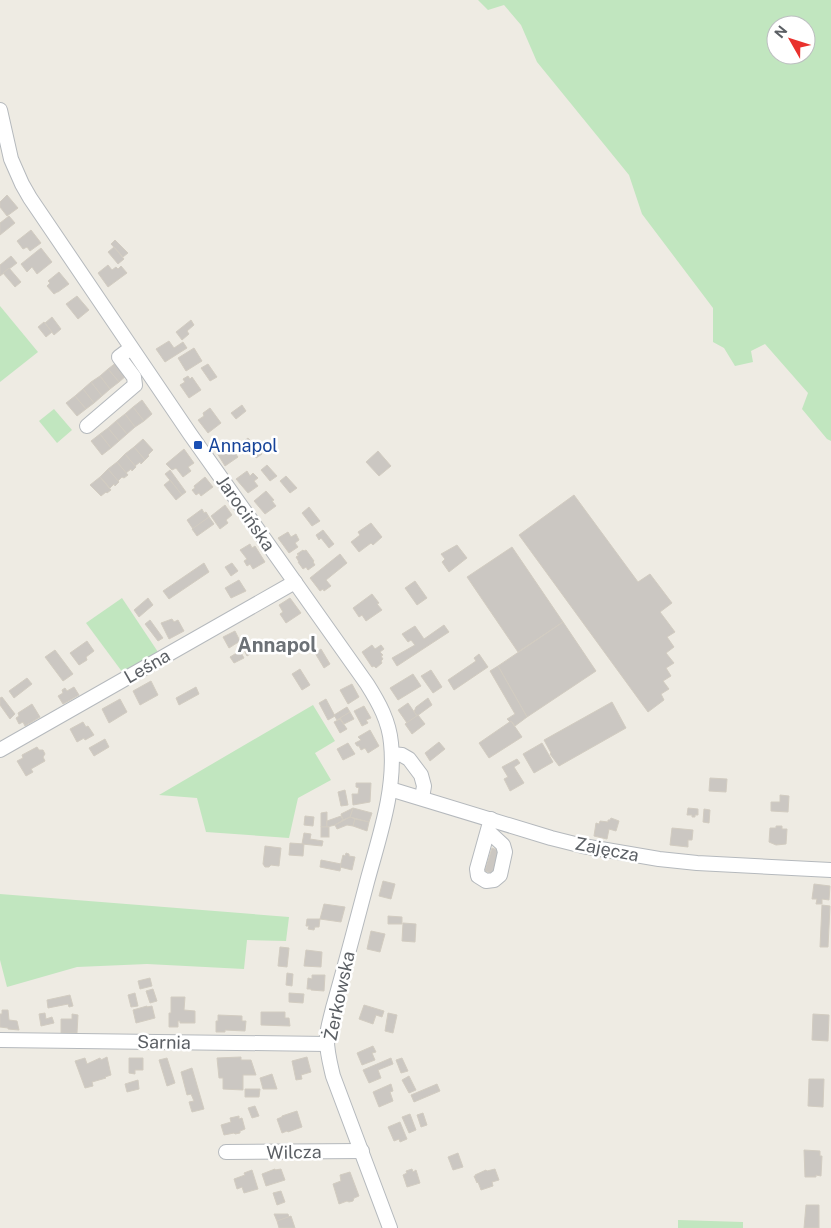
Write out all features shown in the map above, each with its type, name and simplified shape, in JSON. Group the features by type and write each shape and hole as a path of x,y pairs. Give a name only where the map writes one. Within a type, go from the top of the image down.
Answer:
{"street":[{"name":"Jarocińska","path":"0,110 6,164 18,176 30,198 131,348 367,684 384,712 390,734 392,754 390,789"},
{"path":"87,426 135,385 134,377 119,357 131,348"},
{"name":"Leśna","path":"0,750 295,582"},
{"path":"392,754 402,755 409,759 421,775 424,786 422,798"},
{"name":"Zajęcza","path":"390,789 422,798 489,825 583,846 659,859 698,863 831,870"},
{"name":"Żerkowska","path":"390,789 327,1035 333,1076 390,1228"},
{"name":"Sarnia","path":"0,1040 327,1044"},
{"name":"Wilcza","path":"226,1152 362,1151"}],"green space":[{"path":"478,0 831,0 831,441 827,439 802,409 808,393 765,344 751,351 753,362 735,366 724,348 713,342 713,308 642,214 629,175 537,62 521,25 504,5 488,10"},
{"path":"0,306 38,352 0,382"},
{"path":"54,409 72,430 57,443 39,421"},
{"path":"122,598 158,652 123,673 86,623"},
{"path":"313,705 335,741 315,753 331,780 298,798 289,838 206,832 197,798 159,795"},
{"path":"0,894 289,917 286,941 247,940 244,969 147,964 77,967 7,987 0,960"},
{"path":"678,1220 743,1222 743,1228 678,1228"}],"building":[{"path":"7,195 18,208 7,216 0,207 0,202"},
{"path":"9,216 15,223 0,235 0,223"},
{"path":"31,230 41,243 30,251 27,247 23,249 17,241"},
{"path":"115,240 128,253 123,257 111,244"},
{"path":"114,247 124,259 118,264 108,252"},
{"path":"41,248 52,262 37,274 32,267 27,272 21,264"},
{"path":"11,256 17,263 0,276 0,265"},
{"path":"108,265 112,270 116,267 118,269 121,266 127,273 108,287 98,273"},
{"path":"9,268 21,282 15,287 3,273"},
{"path":"59,272 69,284 54,294 47,286 50,283 48,281"},
{"path":"77,296 89,310 78,319 66,304"},
{"path":"52,317 61,329 54,335 45,323"},
{"path":"191,320 194,325 187,331 189,334 182,340 176,332"},
{"path":"44,322 52,332 46,337 38,327"},
{"path":"169,341 174,348 183,342 187,348 165,362 156,349"},
{"path":"194,348 202,361 186,371 178,358"},
{"path":"117,362 127,375 119,382 108,369"},
{"path":"208,364 217,377 210,381 201,368"},
{"path":"108,369 119,382 110,389 100,376"},
{"path":"100,376 110,389 102,396 91,382"},
{"path":"188,376 190,379 192,377 201,390 189,398 180,385 185,382 183,379"},
{"path":"91,382 102,396 94,403 83,389"},
{"path":"83,389 94,403 86,409 75,396"},
{"path":"75,396 86,409 77,416 66,403"},
{"path":"142,400 152,414 144,421 133,407"},
{"path":"242,405 246,411 236,419 231,413"},
{"path":"133,407 144,421 135,427 125,414"},
{"path":"210,408 221,423 208,433 198,420"},
{"path":"125,414 135,427 127,434 116,421"},
{"path":"116,421 127,434 119,441 108,428"},
{"path":"108,428 119,441 111,448 100,434"},
{"path":"100,434 111,448 102,455 91,441"},
{"path":"248,438 262,454 256,458 243,442"},
{"path":"143,439 153,450 145,460 134,447"},
{"path":"233,442 236,446 232,449 238,457 225,466 217,453"},
{"path":"134,447 145,460 135,466 125,454"},
{"path":"184,449 194,463 188,467 191,471 183,477 176,468 172,470 166,464"},
{"path":"378,451 391,466 379,476 366,462"},
{"path":"125,454 136,467 126,473 117,462"},
{"path":"117,462 128,475 118,481 108,469"},
{"path":"267,465 277,476 270,481 261,470"},
{"path":"108,469 119,482 110,488 100,477"},
{"path":"170,470 186,492 182,495 165,474"},
{"path":"247,471 250,476 253,473 258,478 254,481 258,486 248,493 236,479"},
{"path":"286,476 297,488 290,493 280,481"},
{"path":"100,477 111,490 101,496 90,485"},
{"path":"205,477 213,487 201,496 199,493 196,495 192,490 195,488 194,486"},
{"path":"170,480 182,495 176,500 164,485"},
{"path":"266,491 274,500 272,501 276,506 265,514 254,501"},
{"path":"574,495 638,582 650,574 672,603 660,612 675,632 667,637 674,647 666,653 674,663 666,668 671,676 663,681 669,689 661,694 664,700 648,712 519,535"},
{"path":"225,505 232,515 226,520 228,523 220,529 211,516"},
{"path":"309,507 320,521 312,526 302,513"},
{"path":"202,509 209,517 193,529 187,520"},
{"path":"209,517 214,524 197,536 192,529"},
{"path":"371,523 382,537 373,545 371,543 359,552 351,542 360,535 358,532"},
{"path":"323,530 334,544 329,548 316,535"},
{"path":"288,532 291,537 296,534 299,540 295,543 298,547 289,553 278,538"},
{"path":"250,544 252,548 255,546 265,562 253,569 250,564 247,566 244,561 247,559 240,550"},
{"path":"457,545 467,558 449,572 442,562 445,559 441,554"},
{"path":"512,547 563,622 518,652 467,577"},
{"path":"303,550 306,550 315,565 308,570 306,567 303,569 296,557"},
{"path":"340,554 347,563 326,580 331,586 324,591 323,589 320,591 310,578"},
{"path":"204,563 209,572 169,599 163,591"},
{"path":"232,563 238,571 231,576 225,567"},
{"path":"239,580 246,591 231,598 225,588"},
{"path":"415,581 427,598 417,605 405,588"},
{"path":"372,594 382,610 366,621 362,615 359,617 353,608"},
{"path":"148,598 153,605 139,617 134,610"},
{"path":"290,598 301,613 286,623 280,614 283,612 279,605"},
{"path":"172,619 174,622 178,620 184,631 169,639 161,623"},
{"path":"150,620 163,638 158,641 145,624"},
{"path":"563,622 596,671 527,717 498,666"},
{"path":"444,625 449,632 397,666 392,658 415,645 411,640 408,642 402,634 415,626 424,639"},
{"path":"235,631 240,641 229,648 223,637"},
{"path":"87,641 94,651 86,657 87,660 79,665 70,653"},
{"path":"248,643 250,647 252,645 255,651 247,656 244,650 247,648 246,645"},
{"path":"372,645 375,649 381,645 384,649 380,652 383,655 381,656 383,659 382,663 376,668 372,667 362,652"},
{"path":"321,649 330,664 324,668 315,653"},
{"path":"55,650 73,674 63,681 45,657"},
{"path":"240,651 244,658 234,663 230,657"},
{"path":"479,654 488,667 454,690 448,680 476,661 474,658"},
{"path":"498,666 527,717 515,726 507,719 515,714 490,671"},
{"path":"300,669 310,685 302,690 292,674"},
{"path":"431,670 442,687 433,693 421,676"},
{"path":"413,674 421,686 398,700 390,688"},
{"path":"27,678 32,684 14,698 9,691"},
{"path":"151,681 158,695 140,705 133,691"},
{"path":"352,684 359,697 348,704 340,690"},
{"path":"74,687 79,695 63,704 58,696 63,693 62,690 65,688 67,691"},
{"path":"196,687 199,694 179,705 176,698"},
{"path":"2,697 15,714 10,719 0,705 0,698"},
{"path":"428,698 432,705 417,716 414,712 416,707"},
{"path":"120,699 127,712 109,723 102,709"},
{"path":"326,699 335,716 328,720 319,703"},
{"path":"612,702 626,728 559,766 550,754 544,740"},
{"path":"408,703 417,716 407,723 398,710"},
{"path":"32,704 40,717 25,726 23,722 19,724 16,718 19,716 18,713"},
{"path":"364,706 371,718 366,720 368,723 362,726 354,711"},
{"path":"347,707 350,712 337,720 334,715"},
{"path":"350,712 354,719 344,724 340,718"},
{"path":"418,715 425,724 412,734 405,724"},
{"path":"340,719 347,729 340,733 334,722"},
{"path":"511,721 522,737 489,758 479,743"},
{"path":"83,722 94,735 77,742 70,729"},
{"path":"370,730 379,746 368,753 365,748 361,750 355,743 361,740 358,737"},
{"path":"105,739 109,747 94,756 89,748"},
{"path":"439,742 445,749 430,761 425,753"},
{"path":"348,743 355,754 343,760 337,749"},
{"path":"542,743 553,762 534,773 523,754"},
{"path":"37,747 39,750 43,750 45,761 31,769 33,772 26,776 17,761 23,758 22,755"},
{"path":"517,759 520,763 514,767 524,783 510,791 504,779 508,777 502,767"},
{"path":"710,778 727,779 726,792 709,791"},
{"path":"356,783 371,783 370,802 353,805 352,794 358,794 359,788 356,787"},
{"path":"345,790 348,805 341,806 338,792"},
{"path":"780,795 789,796 788,812 771,811 771,802 780,802"},
{"path":"353,808 372,813 369,822 350,817"},
{"path":"353,808 350,817 343,820 341,814"},
{"path":"688,808 698,809 698,815 692,817 692,815 687,815"},
{"path":"704,809 710,810 709,823 703,822"},
{"path":"327,812 327,827 321,827 321,813"},
{"path":"305,816 314,817 313,826 304,825"},
{"path":"341,816 343,820 327,827 327,821"},
{"path":"350,817 355,819 353,826 347,825 337,829 335,825"},
{"path":"611,818 619,821 616,831 609,829 607,839 594,836 596,823 599,824 600,821 608,822"},
{"path":"355,819 369,822 367,831 353,826"},
{"path":"776,826 782,826 782,829 787,829 786,844 776,845 769,842 770,828 776,828"},
{"path":"321,827 329,827 329,837 321,837"},
{"path":"672,828 693,830 692,840 688,840 688,847 670,845"},
{"path":"304,833 311,834 310,839 323,841 322,846 302,844"},
{"path":"290,843 304,844 303,856 289,855"},
{"path":"265,846 281,848 279,866 271,865 265,867 263,864"},
{"path":"492,848 502,852 494,874 485,871"},
{"path":"346,853 349,856 355,857 352,870 340,867 343,855 345,856"},
{"path":"321,860 341,864 340,871 320,867"},
{"path":"383,881 395,884 391,899 379,896"},
{"path":"814,884 830,886 829,900 822,899 822,904 816,904 817,899 812,899"},
{"path":"324,904 345,907 341,922 320,919"},
{"path":"822,905 830,906 828,947 820,947"},
{"path":"388,916 402,917 402,924 388,924"},
{"path":"307,919 320,919 319,927 315,927 314,930 308,929 309,926 306,926"},
{"path":"403,923 416,924 415,942 402,941"},
{"path":"371,931 385,934 380,952 367,949"},
{"path":"280,947 289,948 287,967 278,966"},
{"path":"306,950 322,952 321,967 304,966"},
{"path":"287,973 293,974 292,986 286,985"},
{"path":"312,975 325,975 324,991 307,989 308,978 312,979"},
{"path":"150,978 152,986 140,989 138,981"},
{"path":"153,989 157,1001 150,1003 146,991"},
{"path":"135,993 138,1006 131,1007 128,995"},
{"path":"289,993 304,994 303,1003 289,1002"},
{"path":"70,995 73,1006 69,1007 68,1004 48,1008 47,1000"},
{"path":"171,997 185,997 184,1010 195,1011 195,1023 180,1023 178,1021 178,1027 169,1027"},
{"path":"364,1005 384,1011 382,1017 376,1015 373,1024 359,1019"},
{"path":"152,1006 155,1018 136,1023 133,1010"},
{"path":"2,1010 8,1010 9,1020 17,1021 19,1030 0,1027 0,1014 2,1014"},
{"path":"261,1012 285,1012 285,1018 289,1018 290,1026 261,1025"},
{"path":"45,1013 46,1019 52,1017 54,1023 41,1026 39,1014"},
{"path":"388,1013 397,1015 393,1033 385,1031"},
{"path":"72,1014 78,1015 77,1033 61,1033 61,1019 72,1019"},
{"path":"813,1014 829,1015 828,1041 812,1040"},
{"path":"218,1015 242,1016 242,1021 246,1021 245,1031 225,1030 225,1032 216,1032"},
{"path":"373,1046 376,1052 372,1053 375,1060 362,1065 357,1053"},
{"path":"107,1057 111,1075 92,1082 93,1086 85,1088 75,1061 85,1058 87,1064"},
{"path":"241,1057 241,1060 251,1060 256,1075 243,1075 243,1090 223,1089 223,1078 219,1078 217,1058"},
{"path":"307,1057 311,1072 301,1075 302,1079 296,1080 292,1061"},
{"path":"129,1058 143,1058 143,1070 135,1070 135,1074 129,1073"},
{"path":"167,1058 175,1083 167,1086 159,1060"},
{"path":"391,1058 393,1064 378,1070 381,1078 369,1083 363,1070"},
{"path":"402,1058 408,1071 401,1073 396,1060"},
{"path":"192,1068 204,1109 192,1112 189,1102 194,1101 191,1094 187,1095 181,1072"},
{"path":"272,1074 277,1089 263,1089 260,1078"},
{"path":"409,1076 416,1090 409,1093 402,1080"},
{"path":"809,1079 824,1079 823,1107 808,1106"},
{"path":"138,1080 139,1089 127,1092 125,1084"},
{"path":"391,1084 393,1091 390,1092 393,1101 379,1107 373,1092"},
{"path":"437,1084 440,1091 414,1102 411,1095"},
{"path":"245,1089 260,1089 259,1097 245,1097"},
{"path":"255,1106 259,1116 252,1118 248,1108"},
{"path":"297,1111 302,1127 282,1133 277,1119"},
{"path":"423,1113 427,1125 421,1127 417,1115"},
{"path":"410,1114 416,1130 409,1133 402,1117"},
{"path":"239,1116 239,1119 242,1118 245,1129 240,1131 240,1133 224,1135 221,1125 231,1122 230,1118"},
{"path":"400,1122 407,1139 400,1142 399,1139 394,1141 388,1127"},
{"path":"804,1150 820,1151 820,1156 822,1156 821,1176 805,1177"},
{"path":"458,1153 463,1167 453,1170 448,1157"},
{"path":"275,1169 281,1169 285,1180 266,1186 262,1174"},
{"path":"412,1169 413,1172 416,1170 420,1183 407,1187 403,1175 407,1173 406,1171"},
{"path":"495,1169 499,1180 492,1182 493,1186 481,1190 474,1176 486,1170"},
{"path":"252,1170 258,1189 244,1193 242,1187 237,1189 234,1179"},
{"path":"350,1172 359,1196 354,1198 353,1201 339,1204 333,1184 341,1181 340,1175"},
{"path":"281,1191 285,1202 277,1205 273,1193"},
{"path":"806,1205 819,1205 819,1228 804,1228"},
{"path":"274,1214 288,1214 289,1217 277,1221"},
{"path":"291,1216 295,1228 279,1228 277,1221"}],"place":[{"name":"Annapol","path":"198,445"}],"district":[{"name":"Annapol","path":"277,645"}]}
